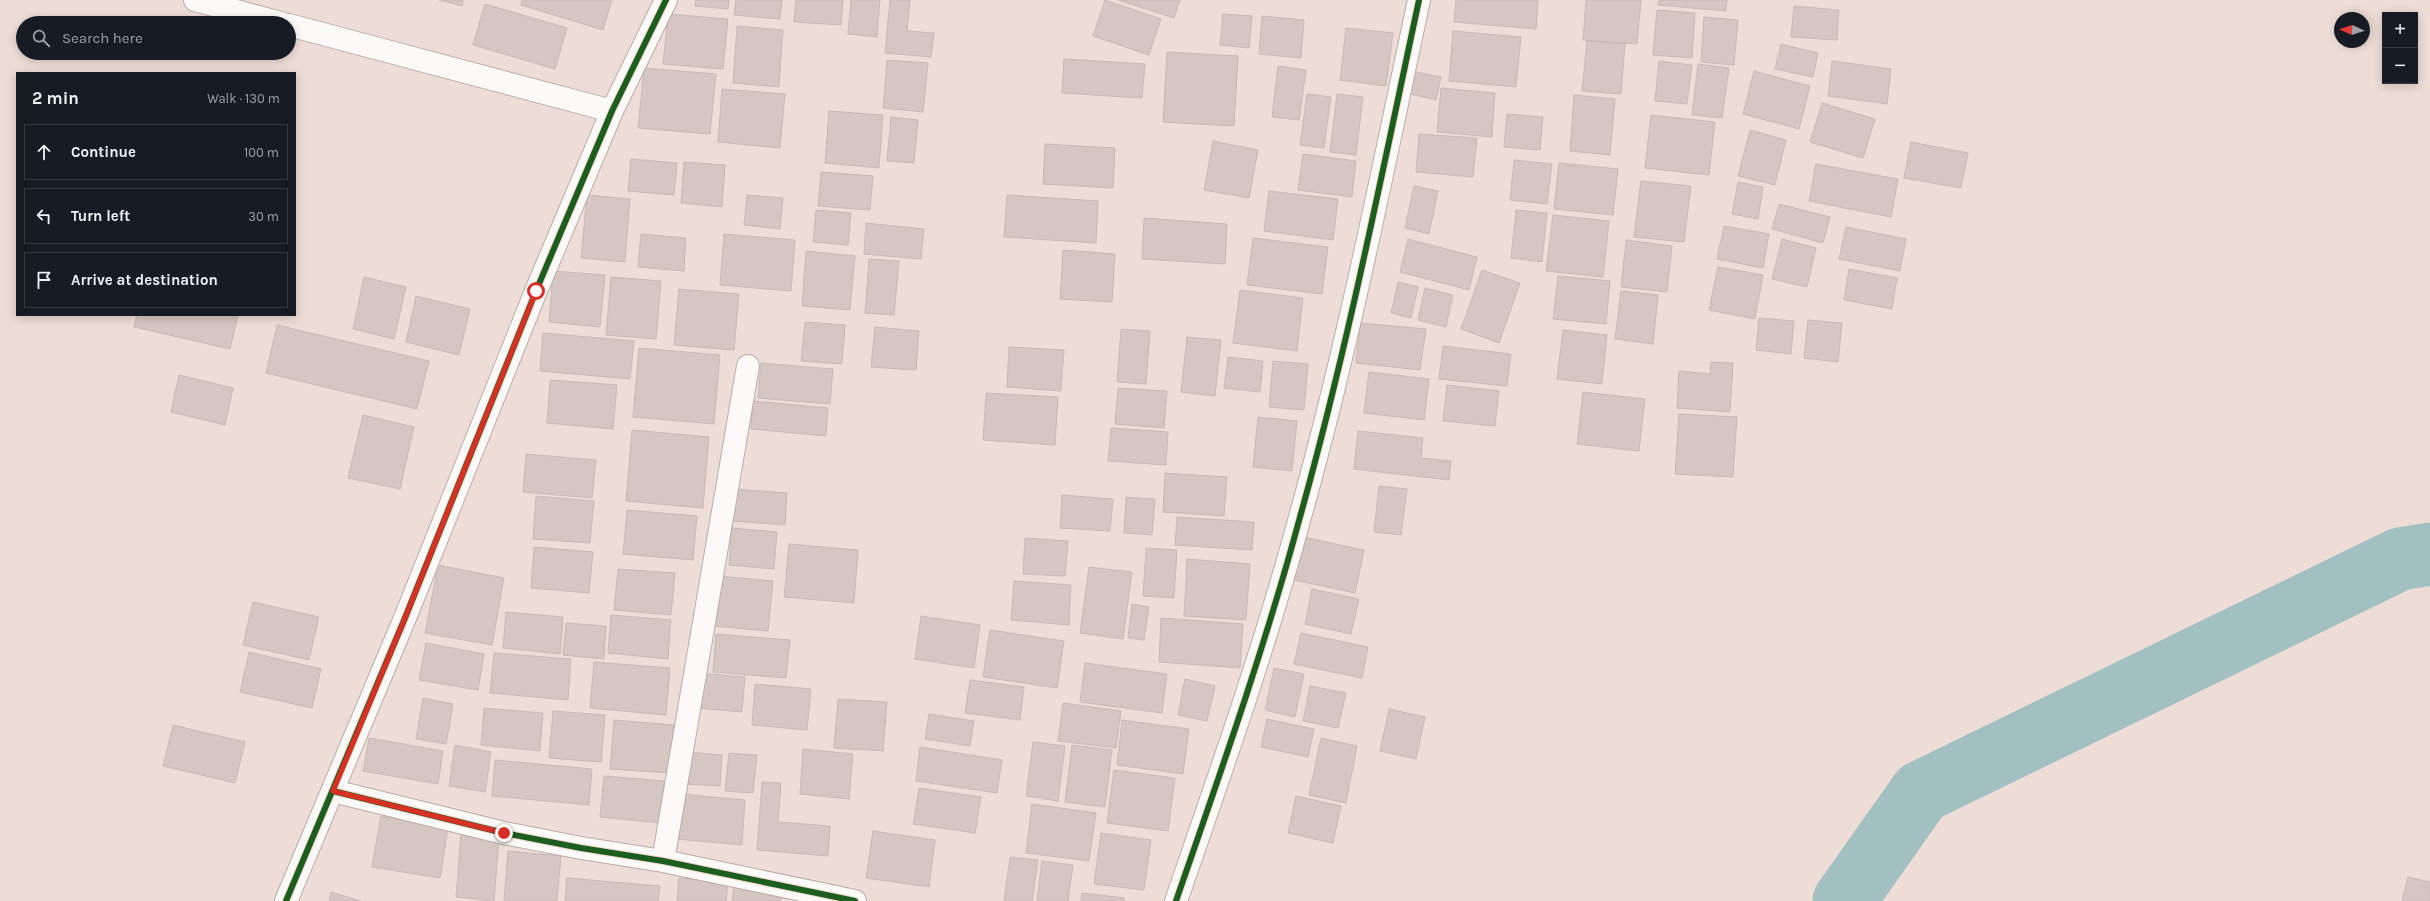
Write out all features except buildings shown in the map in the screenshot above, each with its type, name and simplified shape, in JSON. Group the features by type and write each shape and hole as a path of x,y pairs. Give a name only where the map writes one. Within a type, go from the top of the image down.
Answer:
{"street":[{"path":"195,0 255,16"},
{"path":"286,901 408,610 536,291 612,111 666,0"},
{"path":"1176,901 1236,726 1300,518 1353,308 1419,0"},
{"path":"296,27 612,111"},
{"path":"663,861 748,366"},
{"path":"333,791 504,833 581,848 663,861 855,901"}],"waterway":[{"path":"1844,901 1921,792 2400,559 2430,554"}],"cycle path":[{"path":"286,901 405,618 536,291 612,111 666,0"},
{"path":"1176,901 1257,662 1286,566 1317,453 1334,388 1364,259 1419,0"},
{"path":"333,791 504,833 581,848 663,861 855,901"}],"route":[{"path":"504,833 333,791 405,618 536,291"}]}
